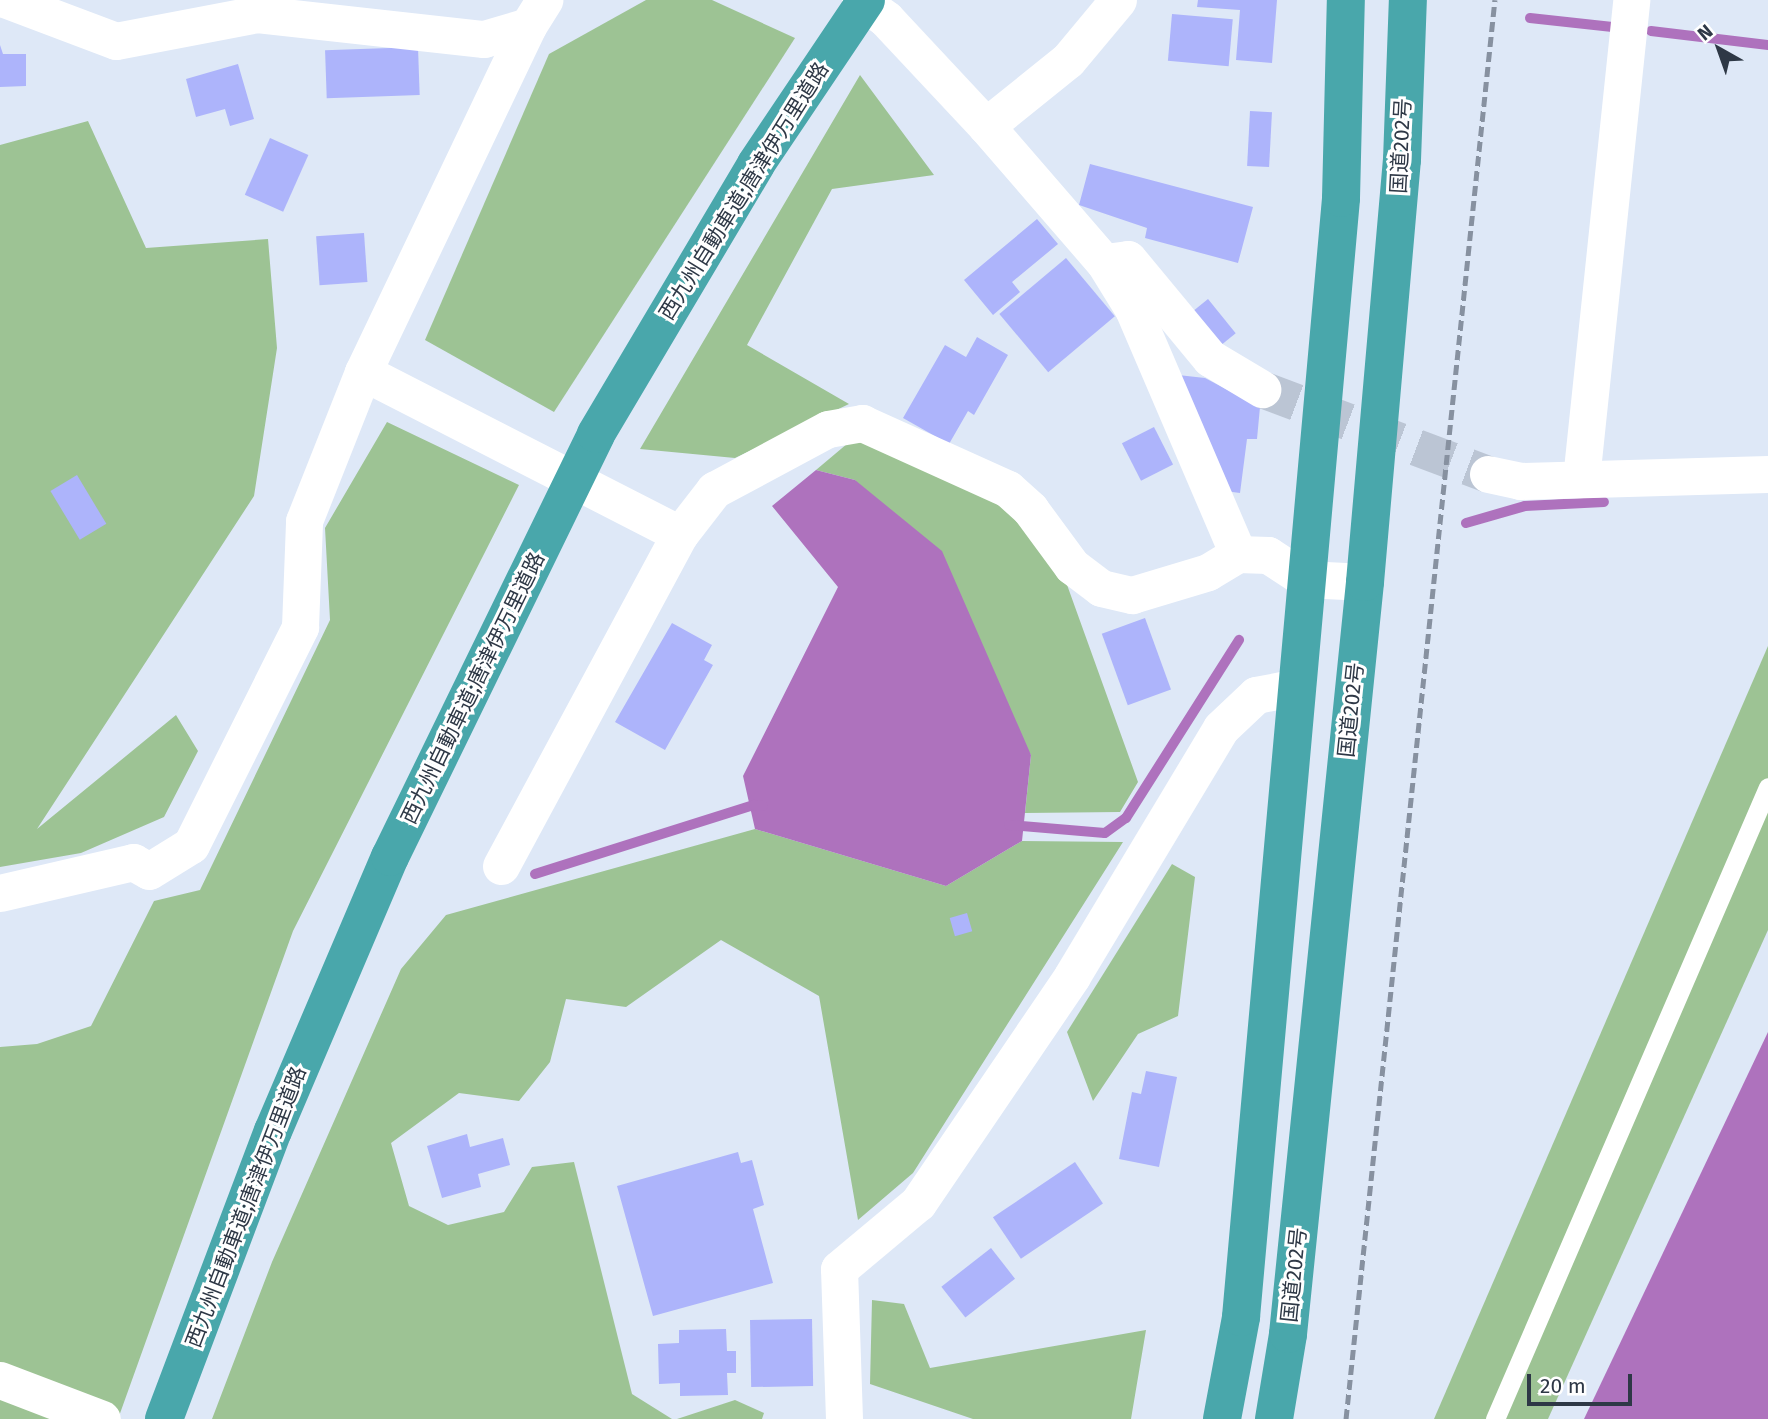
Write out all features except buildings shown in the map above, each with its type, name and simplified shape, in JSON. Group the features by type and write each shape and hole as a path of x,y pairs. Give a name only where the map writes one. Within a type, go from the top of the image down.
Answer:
{"highway":[{"name":"西九州自動車道;唐津伊万里道路","path":"164,1419 273,1131 384,870 596,434 756,164 866,0"},
{"path":"1222,1419 1241,1317 1341,198 1346,0"},
{"name":"国道202号","path":"1274,1419 1288,1334 1364,582 1402,160 1408,0"}],"street":[{"path":"7,0 116,41 257,14 484,39 536,13"},
{"path":"860,0 886,19 986,126 1104,262 1133,309 1238,554"},
{"path":"986,126 1068,60 1118,0"},
{"path":"1581,479 1631,0"},
{"path":"0,893 133,862 149,872 191,845 300,627 304,522 363,372 536,13"},
{"path":"1104,262 1128,259 1210,358 1262,389"},
{"path":"363,372 680,534"},
{"path":"501,866 680,534 714,490 828,429 862,423 1008,489 1030,509 1072,566 1101,588 1132,595 1208,572 1238,554 1268,555 1305,579 1364,582"},
{"path":"1488,474 1520,481 1768,474"},
{"path":"844,1419 839,1269 918,1203 1072,976 1221,727 1256,695 1297,688"},
{"path":"0,1380 102,1419"}],"lane":[{"path":"1495,1419 1768,786"}],"green space":[{"path":"646,0 712,0 795,38 554,412 425,340 549,54"},
{"path":"860,75 934,175 832,189 747,345 849,404 735,458 640,449"},
{"path":"88,121 146,248 268,239 277,348 254,496 37,829 176,715 198,751 164,817 81,853 0,867 0,145"},
{"path":"387,422 519,485 293,931 118,1419 0,1419 0,1047 37,1044 91,1026 154,901 200,890 330,620 325,528"},
{"path":"854,438 1012,506 1066,582 1138,782 1120,812 1025,813 1031,755 855,480 816,470"},
{"path":"1768,646 1768,930 1548,1419 1434,1419"},
{"path":"755,829 946,886 1022,841 1123,842 913,1173 858,1220 819,996 721,940 626,1007 566,999 550,1062 519,1101 459,1093 391,1143 409,1206 448,1225 504,1212 532,1167 574,1162 632,1394 672,1419 212,1419 272,1262 401,969 446,915"},
{"path":"1172,864 1195,877 1178,1016 1138,1034 1093,1101 1067,1032"},
{"path":"872,1300 904,1304 930,1368 1146,1330 1131,1419 973,1419 870,1384"},
{"path":"735,1400 764,1413 762,1419 677,1419"}],"shaded area":[{"path":"816,470 855,480 942,551 1031,755 1022,841 946,886 755,829 743,776 838,587 772,506"},
{"path":"1768,1032 1768,1419 1584,1419"}],"waterway":[{"path":"1530,18 1613,27"},
{"path":"1651,31 1768,45"},
{"path":"1466,523 1525,506 1604,502"},
{"path":"1009,825 1105,833 1126,818 1239,640"},
{"path":"535,874 754,805 763,806"}],"tunnel":[{"path":"1262,389 1488,474"}],"railway":[{"path":"1346,1419 1495,0"}]}
